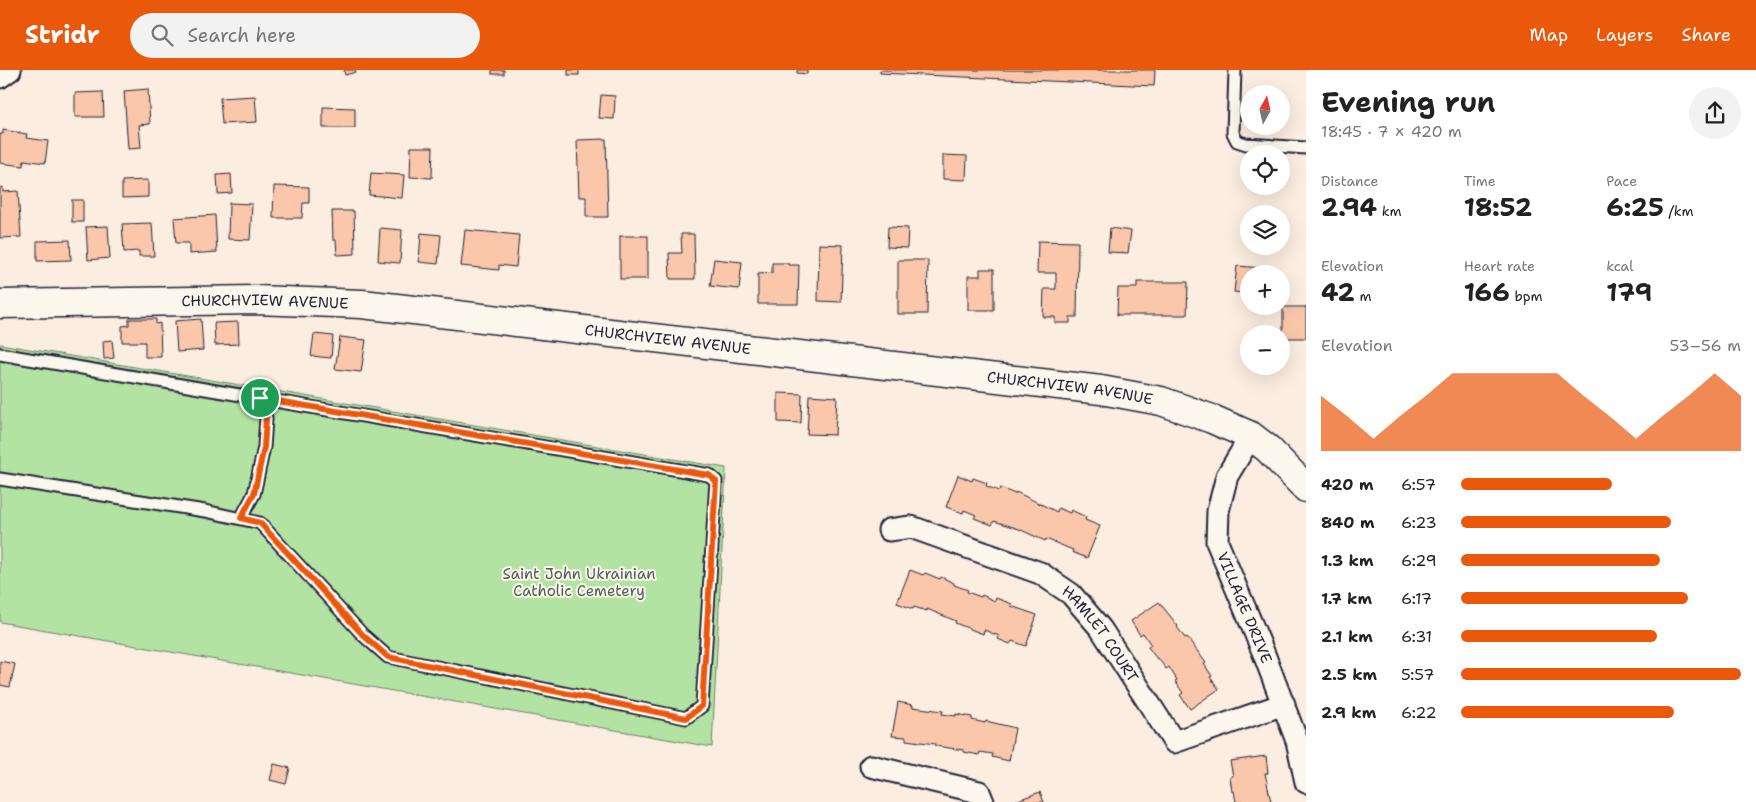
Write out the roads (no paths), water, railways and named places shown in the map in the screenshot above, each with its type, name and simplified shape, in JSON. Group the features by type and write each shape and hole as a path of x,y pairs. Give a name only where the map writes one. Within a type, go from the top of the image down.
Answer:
{"street":[{"path":"0,77 10,70"},
{"name":"CHURCHVIEW AVENUE","path":"0,304 247,300 362,304 1101,390 1161,401 1212,419 1250,436 1268,448 1306,488"},
{"name":"VILLAGE DRIVE","path":"1250,436 1227,476 1218,511 1217,542 1284,704 1297,741 1306,782"},
{"name":"HAMLET COURT","path":"889,530 912,526 1040,574 1071,594 1101,629 1174,742 1284,704"},
{"path":"871,766 972,798"}],"lane":[{"path":"1235,70 1233,133 1237,141 1246,144 1306,148"},
{"path":"0,354 709,475 716,481 702,706 686,718 388,657 363,635 260,523 205,510 0,480"},
{"path":"241,518 254,494 264,447 266,418 260,398"}],"park label":[{"name":"Saint John Ukrainian Catholic Cemetery","path":"579,582"}]}
